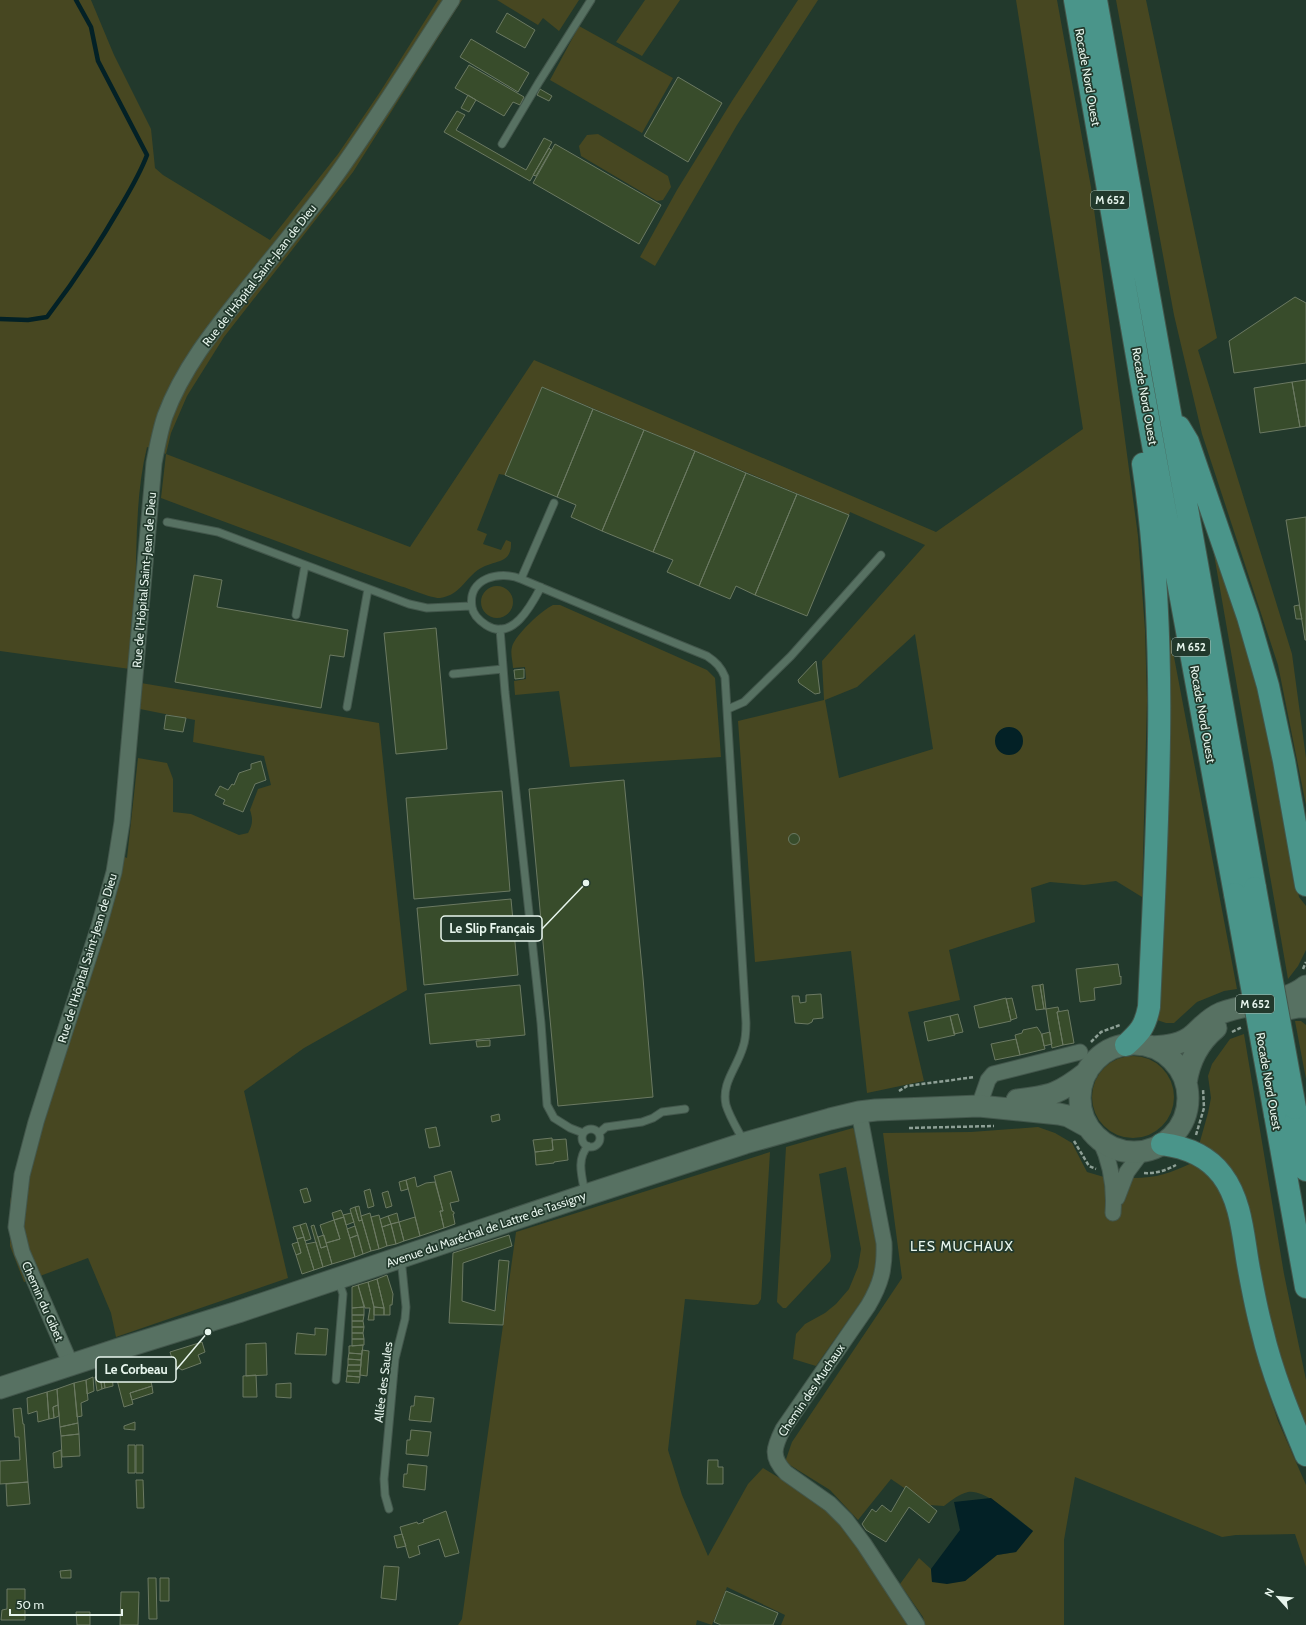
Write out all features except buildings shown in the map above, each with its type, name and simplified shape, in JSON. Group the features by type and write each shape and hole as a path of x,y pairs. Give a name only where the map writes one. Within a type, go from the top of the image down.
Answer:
{"highway":[{"name":"Rocade Nord Ouest","path":"1074,0 1144,393 1245,891 1295,1108 1306,1170"},
{"name":"Rocade Nord Ouest","path":"1096,0 1168,408 1245,891 1275,1114 1306,1287"},
{"path":"1120,256 1128,368 1151,524 1156,583 1159,664 1158,816 1149,1007 1145,1024 1141,1031 1126,1045"},
{"path":"1168,408 1188,442 1257,649 1276,722 1306,885"},
{"path":"1162,1144 1192,1150 1202,1156 1222,1175 1235,1200 1240,1217 1254,1298 1269,1357 1284,1402 1306,1455"}],"main road":[{"name":"Avenue du Maréchal de Lattre de Tassigny","path":"1151,1047 1166,1046 1181,1042 1194,1034 1207,1021 1222,1013 1294,994 1306,986"},
{"name":"Avenue du Maréchal de Lattre de Tassigny","path":"0,1388 338,1279 745,1143 859,1112 898,1108 979,1106 1059,1114 1068,1116 1120,1150 1142,1152 1162,1144 1178,1130 1185,1117 1194,1083 1190,1066 1198,1048 1209,1034 1216,1028 1234,1021 1287,1009 1306,1007"},
{"name":"Avenue du Maréchal de Lattre de Tassigny","path":"1094,1133 1083,1115 1080,1096 1082,1084 1087,1072 1094,1062 1103,1054 1114,1048 1138,1044 1161,1051 1171,1058 1181,1072 1194,1083"},
{"name":"Avenue du Maréchal de Lattre de Tassigny","path":"979,1106 1054,1094 1068,1087 1087,1072"}],"street":[{"name":"Rue de l'Hôpital Saint-Jean de Dieu","path":"17,1237 16,1216 22,1175 36,1122 106,904 119,847 137,668 154,463 157,444 166,415 180,384 203,345 333,179 452,0"},
{"path":"979,1106 988,1080 993,1074 1080,1052"},
{"name":"Chemin des Muchaux","path":"859,1112 884,1244 882,1276 879,1286 868,1306 783,1429 775,1446 775,1453 780,1467 786,1473 830,1504 846,1520 864,1544 917,1625"},
{"path":"1094,1133 1109,1160 1114,1196 1113,1213 1120,1186 1127,1172 1142,1152"},
{"name":"Chemin du Gibet","path":"17,1237 28,1268 71,1365"}],"lane":[{"path":"502,144 591,0"},
{"path":"520,579 554,503"},
{"path":"167,522 218,532 409,604 427,608 471,606"},
{"path":"728,709 744,702 791,656 881,555"},
{"path":"296,615 305,565"},
{"path":"541,587 531,607 520,619 517,622 500,629 491,629 484,624 473,612 471,606 475,589 488,577 505,575 541,587 700,654 716,662 722,668 725,677 728,709 746,1023 743,1049 728,1080 725,1096 726,1106 745,1143"},
{"path":"347,707 368,589"},
{"path":"500,629 503,669 542,1023 548,1105 554,1118 570,1128 583,1133 591,1129 599,1133"},
{"path":"453,674 503,669"},
{"path":"599,1133 606,1127 642,1122 653,1118 662,1112 685,1109"},
{"path":"583,1133 583,1142 588,1146 598,1144 600,1138 599,1133"},
{"path":"586,1195 580,1166 582,1153 588,1146"},
{"name":"Allée des Saules","path":"389,1509 385,1495 384,1479 395,1359 405,1318 406,1307 401,1258"},
{"path":"336,1380 343,1294 338,1279"}],"path":[{"path":"1230,1034 1243,1026"},
{"path":"893,1094 907,1086 993,1074"},
{"path":"1127,1172 1150,1174 1169,1169 1186,1160 1192,1150 1204,1108 1194,1083"},
{"path":"902,1128 974,1128 996,1126"},
{"path":"1069,1137 1074,1141 1090,1166 1101,1170 1111,1171"}],"shaded area":[{"path":"0,0 91,0 114,55 151,129 155,168 163,175 270,240 338,154 380,92 438,0 462,0 353,172 224,337 187,396 171,433 166,454 147,447 138,503 135,599 130,669 0,651"},
{"path":"497,0 579,0 559,31 543,18 538,25"},
{"path":"645,0 680,0 642,56 616,42"},
{"path":"798,0 818,0 737,125 655,266 640,257 677,190 732,101"},
{"path":"1016,0 1057,0 1091,187 1138,536 1145,630 1147,700 1142,897 1116,881 1084,885 1050,882 1031,888 1035,922 949,950 960,1000 908,1012 924,1081 867,1093 851,951 755,962 738,721 824,700 822,661 925,545 850,512 849,515 542,387 505,475 499,474 477,530 487,534 483,544 501,550 506,540 511,542 509,554 503,560 477,570 459,589 448,596 437,598 420,593 161,498 166,454 410,547 534,360 936,532 1083,429","holes":["915,634 933,749 839,778 825,700 857,687"]},
{"path":"1116,0 1146,0 1217,338 1198,350 1292,654 1306,758 1306,805 1278,665 1202,434 1174,315"},
{"path":"579,26 673,78 642,133 550,80"},
{"path":"598,134 668,176 671,187 663,200 657,201 581,156 579,146 587,135"},
{"path":"1211,537 1251,654 1269,734 1299,897 1306,906 1306,950 1298,966 1288,979"},
{"path":"494,586 500,586 510,593 513,602 512,608 506,615 500,618 494,618 484,611 481,605 481,599 488,589"},
{"path":"553,605 560,605 707,670 715,678 721,757 570,767 559,691 515,695 514,681 526,679 525,667 513,668 511,649 518,636 530,623 542,612"},
{"path":"1167,620 1237,989 1224,991 1197,1002 1174,1023 1166,1023 1154,1019"},
{"path":"141,683 379,723 407,990 304,1048 244,1091 288,1278 116,1337 111,1313 88,1258 24,1282 10,1246 10,1202 14,1178 32,1110 101,908 112,851 127,858 138,758 167,763 173,779 173,812 191,814 239,835 248,833 250,830 252,816 250,810 258,789 271,785 264,756 193,742 195,720 140,709"},
{"path":"1295,1021 1301,1021 1306,1025 1306,1079"},
{"path":"1244,1034 1284,1274 1306,1380 1306,1435 1274,1347 1244,1198 1234,1173 1222,1158 1199,1145 1211,1098 1208,1076 1212,1064 1230,1039"},
{"path":"1133,1056 1149,1059 1162,1068 1171,1081 1174,1097 1171,1113 1162,1126 1149,1135 1133,1138 1117,1135 1104,1126 1095,1113 1092,1097 1095,1081 1104,1068 1117,1059"},
{"path":"1038,1127 1055,1133 1072,1143 1087,1172 1104,1177 1107,1215 1123,1195 1133,1178 1163,1174 1177,1170 1192,1163 1208,1174 1221,1192 1228,1215 1250,1328 1262,1373 1278,1421 1306,1485 1306,1567 1295,1534 1236,1535 1222,1537 1075,1477 1064,1540 1064,1625 925,1625 923,1617 900,1584 919,1558 931,1569 932,1582 965,1581 997,1555 1016,1552 1033,1531 1002,1506 984,1495 975,1492 968,1492 953,1499 944,1506 929,1505 891,1479 858,1520 830,1490 785,1462 792,1442 902,1278 883,1133 971,1132"},
{"path":"853,1128 859,1140 879,1257 877,1279 816,1366 793,1359 796,1334 805,1324 825,1313 836,1304 849,1289 858,1267 861,1249 846,1167 819,1174 831,1256 830,1261 786,1308 783,1308 777,1302 786,1147"},
{"path":"770,1152 761,1299 758,1304 754,1305 685,1299 668,1450 682,1495 708,1556 748,1484 763,1468 819,1502 842,1525 911,1625 781,1625 785,1615 727,1587 712,1625 697,1620 696,1625 458,1625 462,1619 516,1232"}],"water":[{"path":"1009,727 1019,731 1023,741 1019,751 1009,755 999,751 995,741 999,731"},
{"path":"991,1498 1033,1531 1016,1552 997,1555 965,1581 947,1584 932,1582 931,1569 960,1530 954,1502"}],"waterway":[{"path":"0,319 28,320 47,317 102,237 134,183 147,155 98,61 91,27 76,0"}],"place":[{"name":"Le Slip Français","path":"586,883"},
{"name":"Le Corbeau","path":"208,1332"}],"district":[{"name":"LES MUCHAUX","path":"962,1246"}]}
